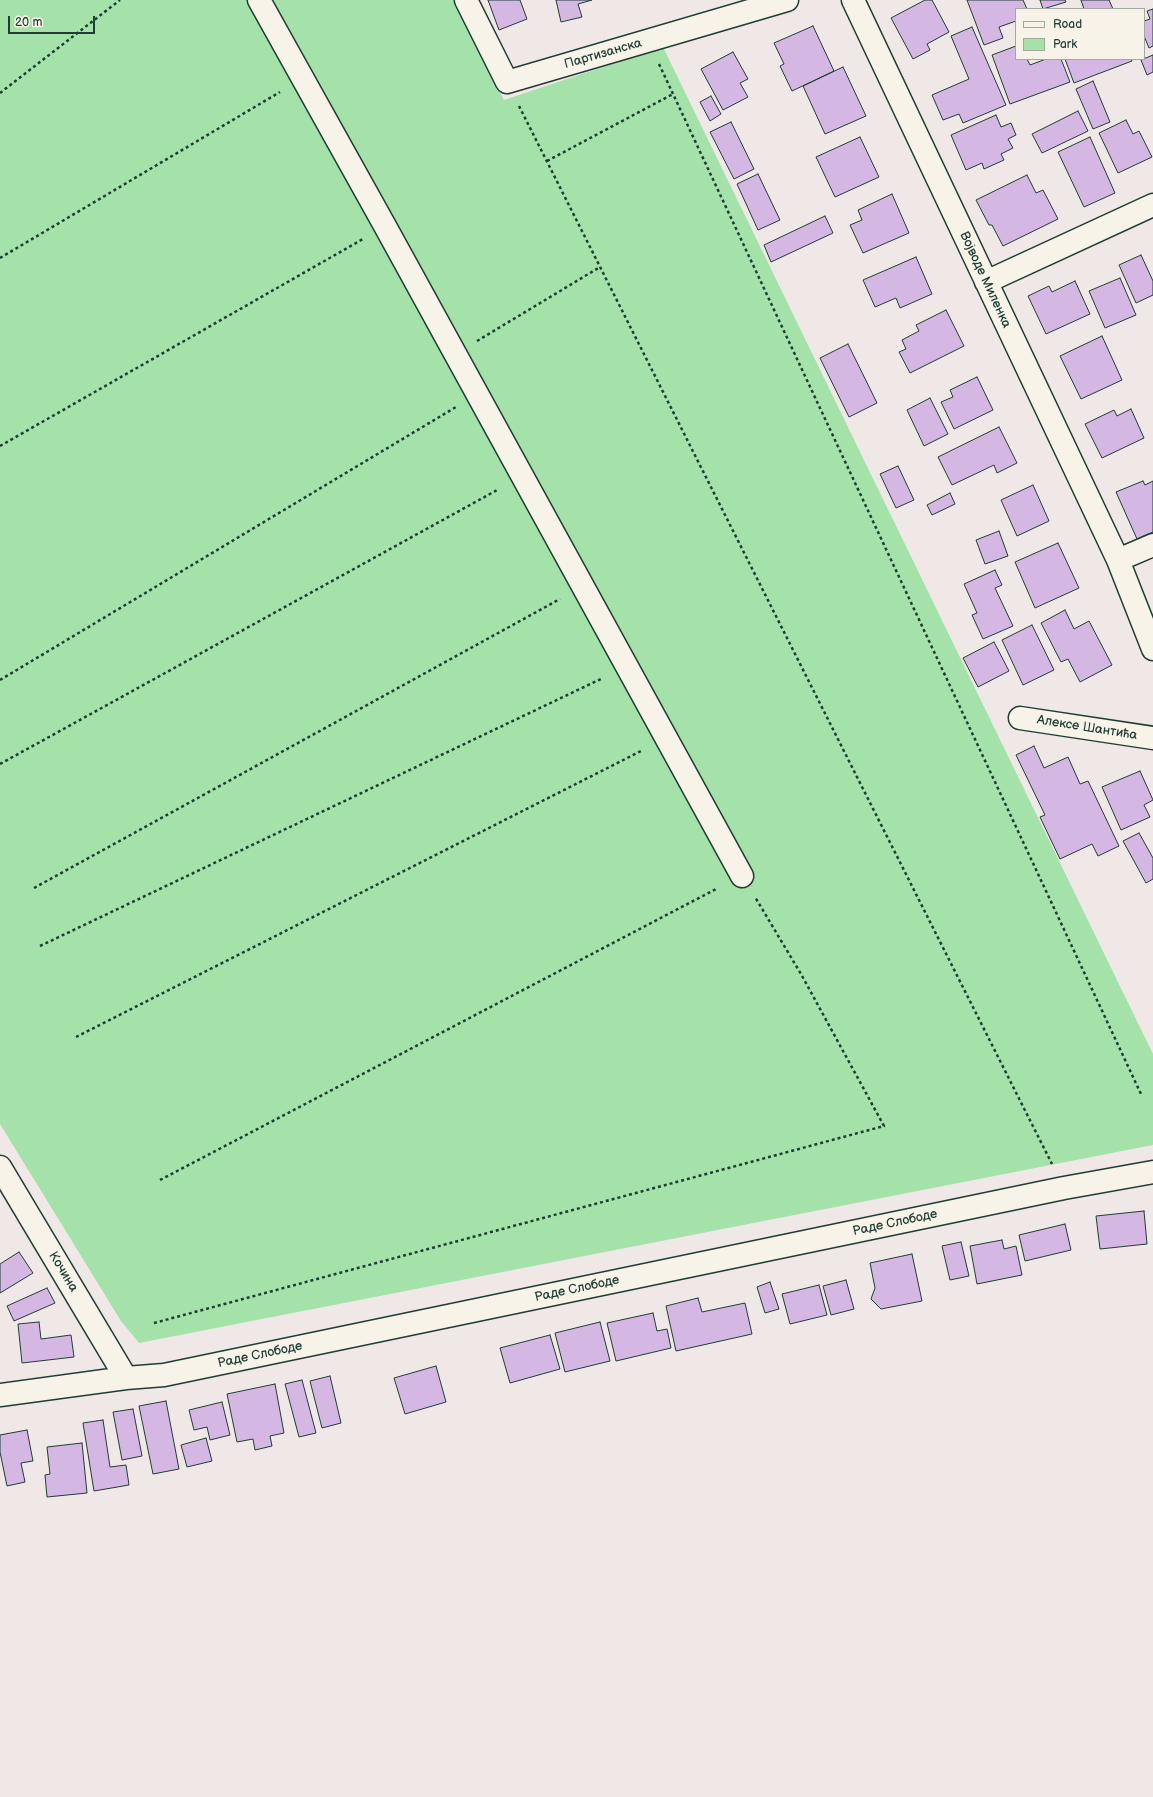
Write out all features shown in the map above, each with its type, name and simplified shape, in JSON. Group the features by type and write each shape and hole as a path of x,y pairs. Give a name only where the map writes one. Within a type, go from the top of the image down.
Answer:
{"street":[{"path":"259,0 304,78 742,876"},
{"path":"466,0 507,82"},
{"name":"Партизанска","path":"507,82 787,0"},
{"name":"Војводе Миленка","path":"853,0 1118,560 1153,649"},
{"path":"986,282 1153,205"},
{"path":"1118,560 1153,545"},
{"name":"Алексе Шантића","path":"1020,718 1153,738"},
{"name":"Кочина","path":"0,1167 126,1378"},
{"name":"Раде Слободе","path":"0,1396 172,1373 1064,1188 1153,1172"}],"path":[{"path":"0,93 120,0"},
{"path":"648,41 1141,1094"},
{"path":"0,258 304,78"},
{"path":"507,82 1064,1188"},
{"path":"547,161 673,94"},
{"path":"0,446 385,226"},
{"path":"455,354 600,267"},
{"path":"0,680 478,394"},
{"path":"0,764 523,476"},
{"path":"34,888 583,586"},
{"path":"40,946 627,666"},
{"path":"76,1038 667,738"},
{"path":"154,1323 884,1126 801,974 742,876 160,1180"}],"green space":[{"path":"0,0 454,0 504,100 663,47 1153,1054 1153,1145 139,1343 121,1321 0,1124"}],"building":[{"path":"488,0 520,0 527,19 499,30"},
{"path":"556,0 592,0 578,4 582,17 561,22"},
{"path":"925,0 932,0 949,32 927,44 930,50 913,59 891,18"},
{"path":"967,0 1023,0 1027,8 1015,8 1015,21 999,27 1003,38 984,45"},
{"path":"1040,0 1065,0 1066,2 1046,8 1043,8"},
{"path":"1081,0 1109,0 1113,8 1084,8"},
{"path":"1153,9 1153,46 1149,48 1145,38 1145,21 1150,19 1147,11"},
{"path":"813,26 834,71 792,91 780,66 784,64 774,43"},
{"path":"972,27 1006,105 963,123 959,114 943,120 932,95 969,79 951,36"},
{"path":"1015,46 1015,60 1028,60 1030,65 1043,60 1061,60 1070,82 1010,104 992,55"},
{"path":"733,52 748,79 740,83 748,97 723,110 701,69"},
{"path":"1153,55 1153,72 1147,75 1141,60 1145,60 1145,58"},
{"path":"1065,60 1132,61 1074,83"},
{"path":"843,67 866,116 825,134 803,86"},
{"path":"1093,81 1110,122 1093,129 1076,89"},
{"path":"711,96 721,114 710,121 700,102"},
{"path":"1078,111 1088,131 1042,153 1032,134"},
{"path":"996,115 1001,127 1011,123 1016,135 1008,139 1013,148 1001,154 1004,160 984,169 982,163 966,170 951,135"},
{"path":"1126,120 1133,134 1139,131 1152,157 1118,173 1099,133"},
{"path":"731,122 754,169 734,179 710,132"},
{"path":"860,137 879,177 835,197 816,157"},
{"path":"1090,137 1115,193 1084,207 1058,152"},
{"path":"758,174 780,220 758,230 737,184"},
{"path":"1027,175 1036,193 1043,190 1058,219 1003,246 992,225 989,225 976,200"},
{"path":"892,194 909,233 863,253 850,225 862,220 858,210"},
{"path":"825,216 833,233 771,262 764,245"},
{"path":"1141,255 1153,281 1153,295 1136,303 1119,265"},
{"path":"916,257 932,294 900,308 896,298 875,307 863,280"},
{"path":"1120,278 1136,315 1105,328 1089,291"},
{"path":"1075,281 1090,314 1046,334 1028,296 1049,286 1052,292"},
{"path":"946,310 964,346 910,373 899,352 906,349 902,340 919,331 916,325"},
{"path":"1102,336 1122,380 1081,399 1060,356"},
{"path":"848,344 877,403 849,417 820,358"},
{"path":"977,377 993,410 954,429 941,402 953,397 950,390"},
{"path":"930,398 948,434 924,446 907,410"},
{"path":"1131,409 1144,438 1102,458 1085,424 1114,410 1117,416"},
{"path":"999,427 1017,463 997,473 994,465 952,485 938,457"},
{"path":"898,466 914,500 896,508 880,474"},
{"path":"1143,481 1145,485 1153,481 1153,532 1137,539 1116,492"},
{"path":"1033,485 1049,521 1017,536 1001,500"},
{"path":"950,493 955,504 932,515 927,505"},
{"path":"999,531 1008,556 985,564 976,540"},
{"path":"1058,543 1079,588 1035,608 1015,562"},
{"path":"995,570 1002,585 995,588 1013,626 983,639 972,615 977,613 964,584"},
{"path":"1065,610 1074,629 1089,621 1112,665 1080,682 1068,659 1061,662 1041,623"},
{"path":"1032,625 1054,670 1023,685 1002,640"},
{"path":"994,642 1009,671 978,687 963,658"},
{"path":"1034,746 1044,768 1068,757 1080,784 1088,781 1119,846 1098,856 1092,844 1060,859 1040,817 1045,815 1016,755"},
{"path":"1140,771 1153,800 1144,805 1150,817 1121,830 1102,787"},
{"path":"1139,833 1153,858 1153,879 1146,883 1123,841"},
{"path":"1144,1211 1147,1244 1100,1249 1096,1216"},
{"path":"1065,1224 1071,1250 1025,1261 1019,1235"},
{"path":"1002,1240 1004,1249 1016,1246 1022,1275 977,1284 970,1246"},
{"path":"961,1242 969,1276 950,1280 942,1246"},
{"path":"19,1252 33,1273 0,1293 0,1264"},
{"path":"912,1254 922,1301 881,1309 871,1299 875,1288 870,1263"},
{"path":"846,1280 854,1309 831,1315 823,1286"},
{"path":"770,1282 779,1309 765,1313 757,1287"},
{"path":"819,1285 827,1315 790,1324 782,1294"},
{"path":"47,1288 55,1303 14,1321 7,1306"},
{"path":"698,1298 702,1312 745,1303 752,1334 676,1351 666,1306"},
{"path":"653,1313 657,1331 667,1329 671,1348 616,1361 607,1323"},
{"path":"39,1322 41,1339 71,1335 74,1357 22,1363 18,1324"},
{"path":"600,1322 610,1361 565,1372 555,1333"},
{"path":"550,1335 560,1369 510,1383 500,1348"},
{"path":"436,1366 446,1402 405,1414 394,1378"},
{"path":"330,1376 341,1423 322,1428 310,1381"},
{"path":"302,1380 316,1433 299,1437 285,1384"},
{"path":"275,1384 284,1433 270,1436 272,1446 255,1450 253,1439 237,1442 227,1394"},
{"path":"166,1401 179,1469 153,1474 139,1406"},
{"path":"222,1402 230,1435 210,1440 207,1427 194,1430 189,1410"},
{"path":"133,1409 142,1456 122,1460 113,1412"},
{"path":"103,1420 110,1467 126,1465 129,1485 94,1491 83,1423"},
{"path":"27,1430 33,1461 21,1463 25,1482 7,1486 0,1452 0,1435"},
{"path":"206,1438 212,1461 187,1467 181,1445"},
{"path":"82,1443 87,1493 47,1497 45,1475 50,1474 47,1447"}]}
